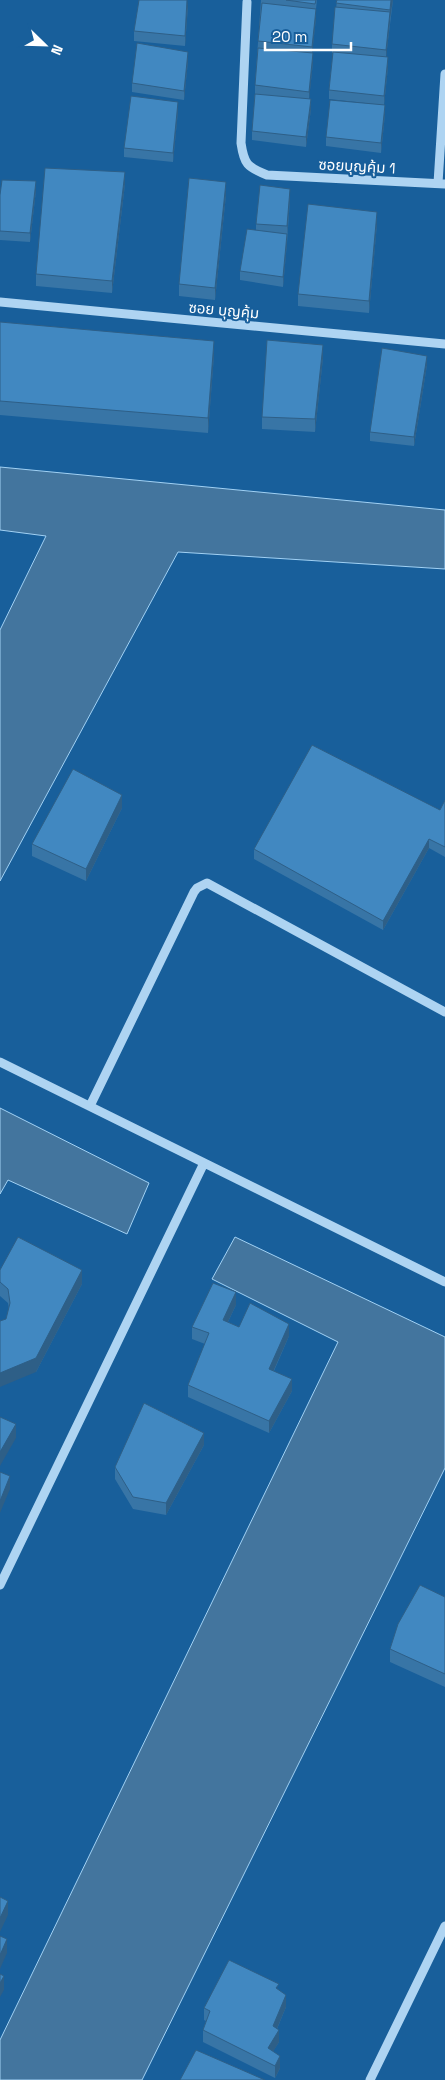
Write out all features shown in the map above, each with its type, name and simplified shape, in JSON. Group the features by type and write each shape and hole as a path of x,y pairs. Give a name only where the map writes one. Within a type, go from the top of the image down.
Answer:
{"street":[{"name":"ซอยบุญคุ้ม 1","path":"247,2 241,143 243,159 252,168 267,175 442,184"},
{"path":"442,184 445,74"},
{"name":"ซอย บุญคุ้ม","path":"0,302 445,344"},
{"path":"90,1106 194,892 206,883 445,1012"},
{"path":"0,1062 445,1282"},
{"path":"0,1585 204,1163"},
{"path":"370,2080 445,1926"}],"water":[{"path":"0,467 445,510 445,569 178,552 0,881 0,630 46,536 0,530"},
{"path":"0,1108 149,1183 127,1234 8,1180 0,1194"},
{"path":"235,1237 445,1337 445,1468 142,2080 0,2080 0,2040 338,1342 212,1279"}],"building":[{"path":"139,0 187,0 185,36 134,31"},
{"path":"286,0 316,0 315,4"},
{"path":"337,0 391,0 390,10 336,3"},
{"path":"262,3 316,9 312,47 258,41"},
{"path":"335,7 390,12 386,50 332,44"},
{"path":"137,43 188,52 184,91 132,83"},
{"path":"258,48 313,53 309,92 255,85"},
{"path":"333,52 388,57 384,96 329,90"},
{"path":"255,94 311,99 306,137 252,131"},
{"path":"131,96 178,102 173,153 124,148"},
{"path":"330,100 385,105 381,143 326,137"},
{"path":"45,168 125,172 112,281 36,274"},
{"path":"189,178 226,182 215,288 179,284"},
{"path":"2,180 36,181 30,233 0,231"},
{"path":"260,185 290,189 287,226 256,224"},
{"path":"308,204 377,212 369,301 298,294"},
{"path":"247,229 287,234 283,277 240,271"},
{"path":"0,322 214,341 208,418 0,401"},
{"path":"267,340 323,345 315,419 262,417"},
{"path":"382,348 427,356 414,437 370,432"},
{"path":"312,745 440,810 445,800 445,847 429,839 383,921 254,849"},
{"path":"73,769 122,795 86,869 32,844"},
{"path":"18,1237 82,1270 36,1358 0,1373 0,1321 6,1319 10,1303 8,1289 0,1282 0,1270"},
{"path":"213,1283 236,1292 223,1320 239,1327 250,1303 289,1324 269,1369 292,1379 269,1421 188,1385 209,1333 192,1327"},
{"path":"144,1403 204,1433 166,1503 133,1497 115,1467"},
{"path":"0,1417 16,1424 0,1452"},
{"path":"0,1472 10,1476 0,1501"},
{"path":"420,1585 445,1597 445,1674 390,1649 398,1624"},
{"path":"0,1897 8,1901 0,1918"},
{"path":"0,1936 7,1939 0,1955"},
{"path":"229,1960 279,1984 276,1988 286,1995 273,2026 279,2030 268,2048 280,2056 275,2066 203,2030 210,2011 204,2008"},
{"path":"0,1974 4,1976 0,1983"},
{"path":"196,2050 265,2080 180,2080"}]}
